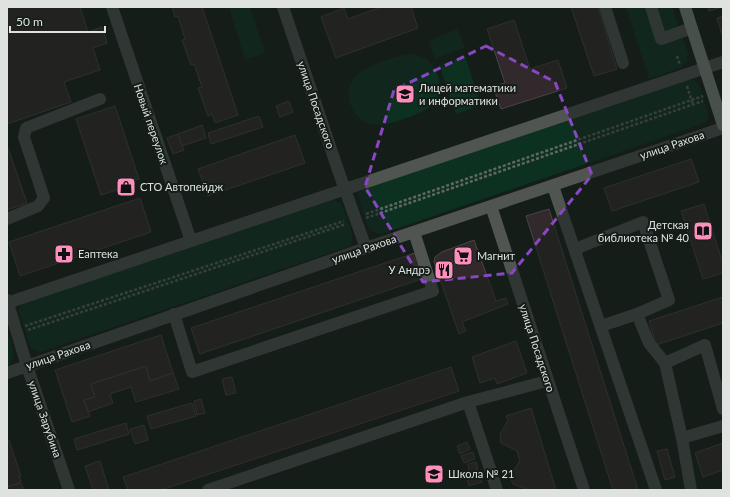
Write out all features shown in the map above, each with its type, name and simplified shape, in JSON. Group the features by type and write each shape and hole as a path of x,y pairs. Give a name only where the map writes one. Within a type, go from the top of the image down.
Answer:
{"main road":[{"path":"685,7 723,125"}],"street":[{"name":"Новый переулок","path":"112,7 191,241"},
{"name":"улица Посадского","path":"283,7 366,248"},
{"path":"605,7 623,63"},
{"path":"651,7 661,39 692,28"},
{"path":"7,302 723,62"},
{"path":"7,219 38,206 44,198 24,137 26,128 100,99"},
{"name":"улица Рахова","path":"7,373 366,248 723,128"},
{"path":"553,186 656,490"},
{"name":"улица Посадского","path":"491,206 547,381 584,490"},
{"path":"575,250 643,222 669,300 638,314 601,326"},
{"path":"174,314 192,372 433,290 414,232"},
{"name":"улица Зарубина","path":"7,302 69,490"},
{"path":"638,314 650,343 665,363 682,438 691,490"},
{"path":"665,363 705,346 723,409"},
{"path":"208,490 238,485 468,402 547,381"},
{"path":"468,402 497,490"},
{"path":"682,438 723,426"}],"path":[{"path":"678,56 681,68"},
{"path":"685,80 693,105"},
{"path":"18,334 357,221 714,98"}],"highlighted area":[{"path":"486,46 555,82 592,175 512,273 423,282 365,187 394,90"}],"green space":[{"path":"229,7 250,7 265,53 245,60"},
{"path":"626,7 672,7 688,53 687,61 682,67 649,79"},
{"path":"458,29 465,48 435,59 428,41"},
{"path":"411,54 426,59 435,68 440,87 436,100 422,112 390,123 378,125 370,124 362,120 356,115 349,100 351,84 355,77 373,65 389,59"},
{"path":"465,56 481,105 456,114 439,64"},
{"path":"688,79 694,80 699,85 708,113 708,119 705,123 381,234 376,233 367,225 359,194 359,191 364,188"},
{"path":"332,199 341,204 350,225 352,241 350,246 41,352 31,348 18,309 23,303"},
{"path":"7,330 12,344 13,359 11,364 7,367"}],"building":[{"path":"7,7 80,7 88,32 102,27 107,43 93,48 100,70 64,82 71,102 7,124"},
{"path":"172,7 202,7 238,115 215,123 212,114 208,116 198,88 202,87 194,64 191,65 182,40 185,39 178,16 175,17"},
{"path":"381,7 411,7 418,28 336,58 321,17 344,8 348,19"},
{"path":"571,7 598,7 617,69 594,76"},
{"path":"708,7 722,7 709,11"},
{"path":"723,16 723,38 717,18"},
{"path":"514,20 530,69 558,60 567,88 501,109 493,86 505,83 487,29"},
{"path":"289,101 293,112 280,117 276,106"},
{"path":"115,106 139,179 125,184 126,187 101,195 76,119"},
{"path":"259,116 263,127 211,144 208,133"},
{"path":"202,125 206,138 182,146 178,134"},
{"path":"178,134 184,150 173,154 167,138"},
{"path":"295,135 305,163 208,196 198,169"},
{"path":"7,145 27,203 7,210"},
{"path":"691,159 699,182 612,211 604,188"},
{"path":"140,198 151,232 20,276 9,242"},
{"path":"704,204 723,264 723,273 703,279 681,211"},
{"path":"549,209 638,490 613,490 526,216"},
{"path":"474,240 496,301 506,298 508,304 462,322 466,331 459,334 434,262 435,257 442,252"},
{"path":"415,253 424,278 200,354 191,328"},
{"path":"723,297 723,323 656,345 649,321"},
{"path":"161,335 173,373 150,381 146,366 91,384 95,397 84,400 90,416 72,422 55,370"},
{"path":"516,341 527,373 497,384 495,378 480,383 472,357"},
{"path":"146,366 150,381 173,373 179,389 136,402 131,387 110,394 113,403 88,412 84,400 95,397 91,384"},
{"path":"451,367 459,391 161,490 128,490 123,477"},
{"path":"232,377 236,393 226,395 222,379"},
{"path":"201,399 205,413 197,415 194,401"},
{"path":"192,403 196,416 151,429 147,416"},
{"path":"531,408 556,490 529,490 513,484 510,476 520,461 517,451 501,443 500,434 508,421 506,416"},
{"path":"126,423 129,434 77,450 74,439"},
{"path":"144,425 148,440 135,444 130,429"},
{"path":"7,440 9,440 21,476 19,476 21,482 7,487"},
{"path":"467,442 470,449 460,454 457,446"},
{"path":"723,443 723,470 703,477 695,453"},
{"path":"667,449 675,477 665,480 657,451"},
{"path":"473,452 475,459 464,463 461,456"},
{"path":"100,461 109,490 93,490 85,466"},
{"path":"476,462 478,469 469,472 468,464"},
{"path":"479,472 482,482 469,486 466,475"},
{"path":"21,483 24,490 7,490 7,487"}],"place":[{"name":"Лицей математики и информатики","path":"405,94"},
{"name":"СТО Автопейдж","path":"126,187"},
{"name":"Детская библиотека № 40","path":"703,231"},
{"name":"Еаптека","path":"64,254"},
{"name":"Магнит","path":"463,256"},
{"name":"У Андрэ","path":"444,270"},
{"name":"Школа № 21","path":"434,474"}]}
